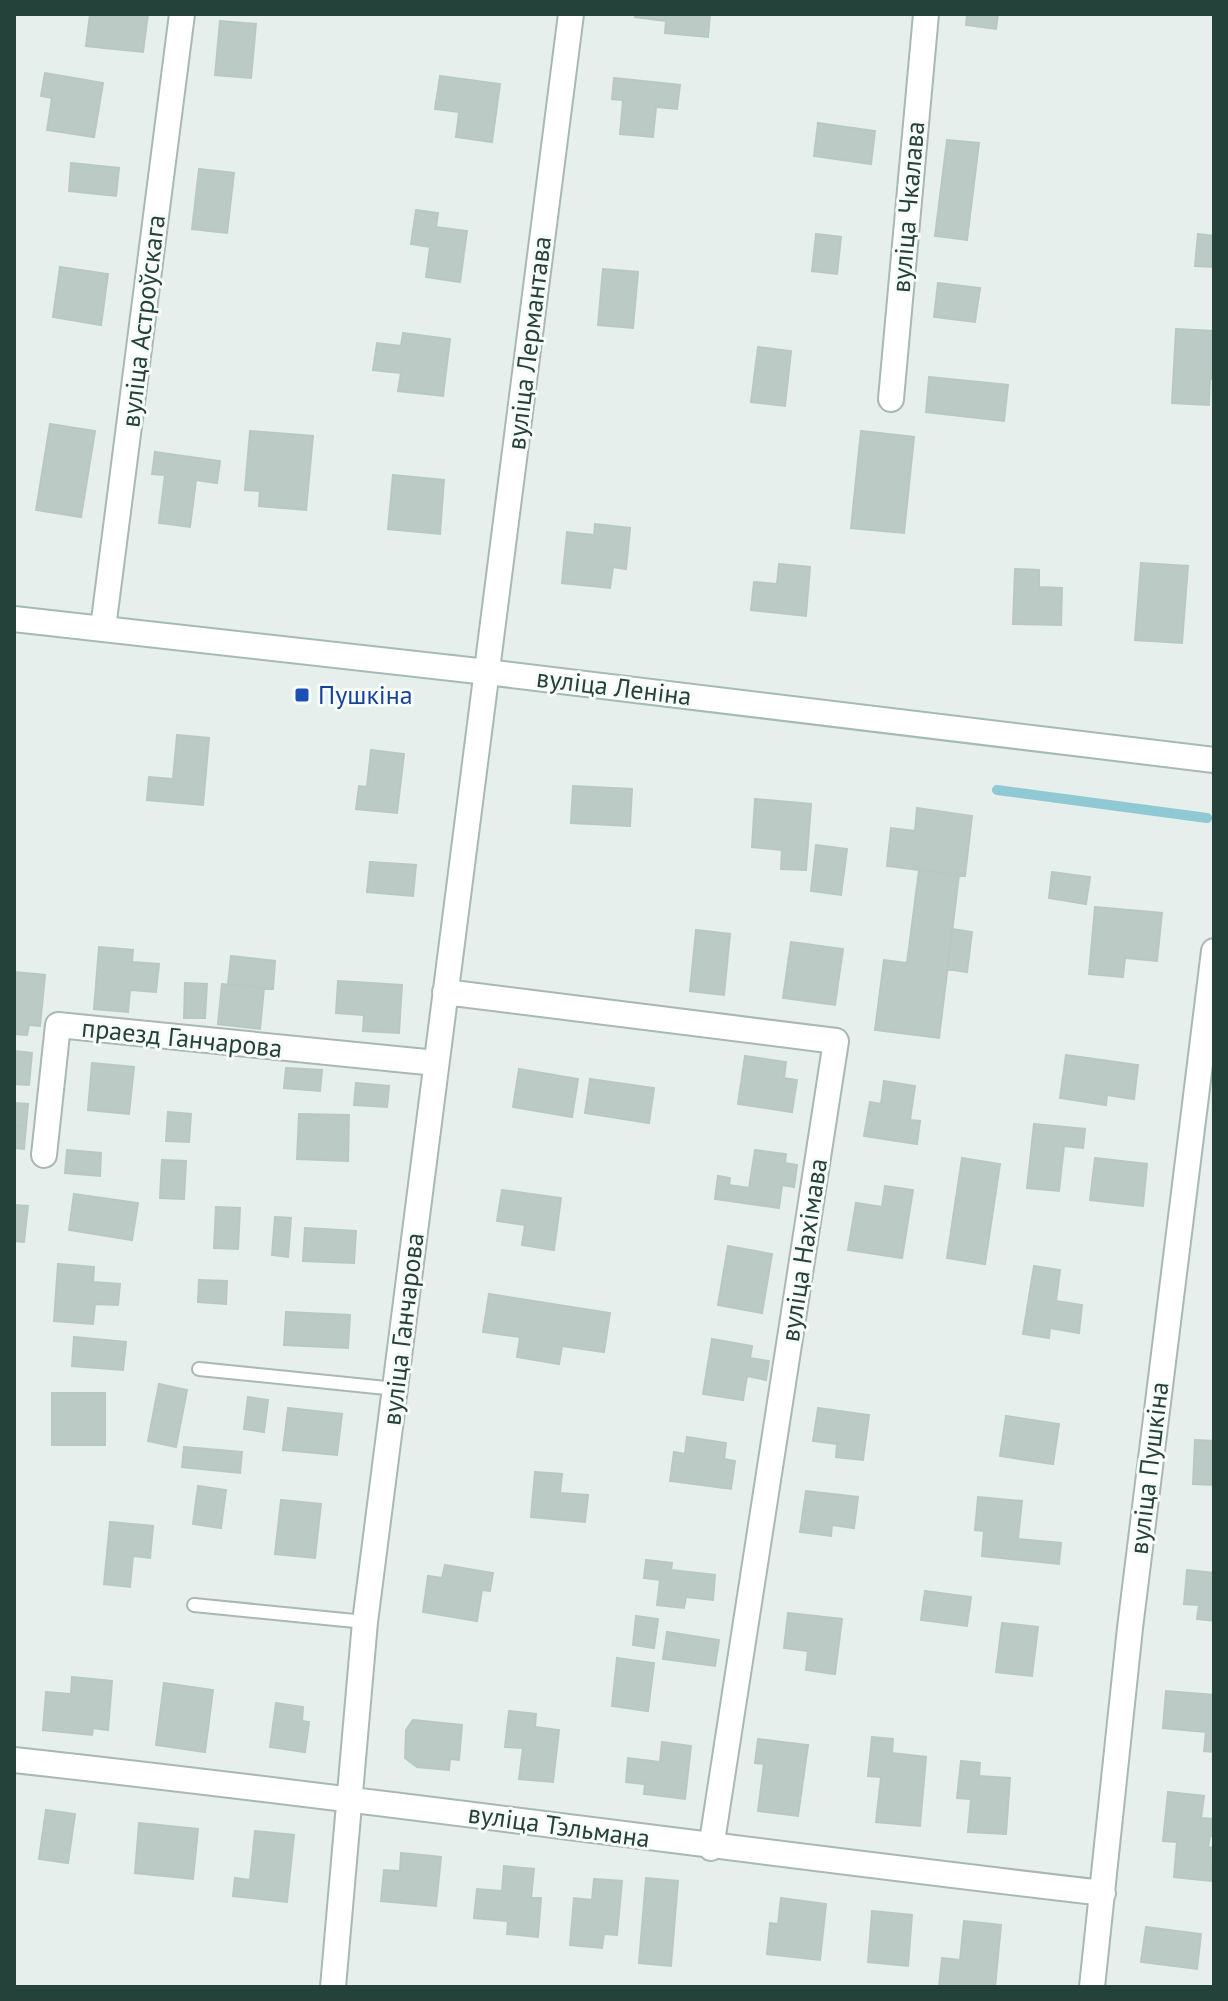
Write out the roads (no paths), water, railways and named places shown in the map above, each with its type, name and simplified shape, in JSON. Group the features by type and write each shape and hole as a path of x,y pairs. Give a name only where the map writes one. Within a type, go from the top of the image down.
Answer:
{"street":[{"name":"вуліца Астроўскага","path":"103,628 182,14"},
{"name":"вуліца Лермантава","path":"487,672 571,14"},
{"name":"вуліца Чкалава","path":"891,399 926,14"},
{"name":"вуліца Леніна","path":"14,619 487,672 1214,760"},
{"name":"вуліца Ганчарова","path":"333,1987 365,1622 487,672"},
{"name":"вуліца Пушкіна","path":"1092,1987 1130,1628 1214,951"},
{"name":"вуліца Нахімава","path":"445,992 836,1041 711,1848"},
{"name":"праезд Ганчарова","path":"44,1155 58,1025 436,1063"},
{"name":"вуліца Тэльмана","path":"14,1760 348,1797 711,1848 1103,1893"}],"lane":[{"path":"199,1369 396,1389"},
{"path":"194,1605 365,1622"}],"waterway":[{"path":"997,790 1207,818"}],"place":[{"name":"Пушкіна","path":"302,695"}]}
